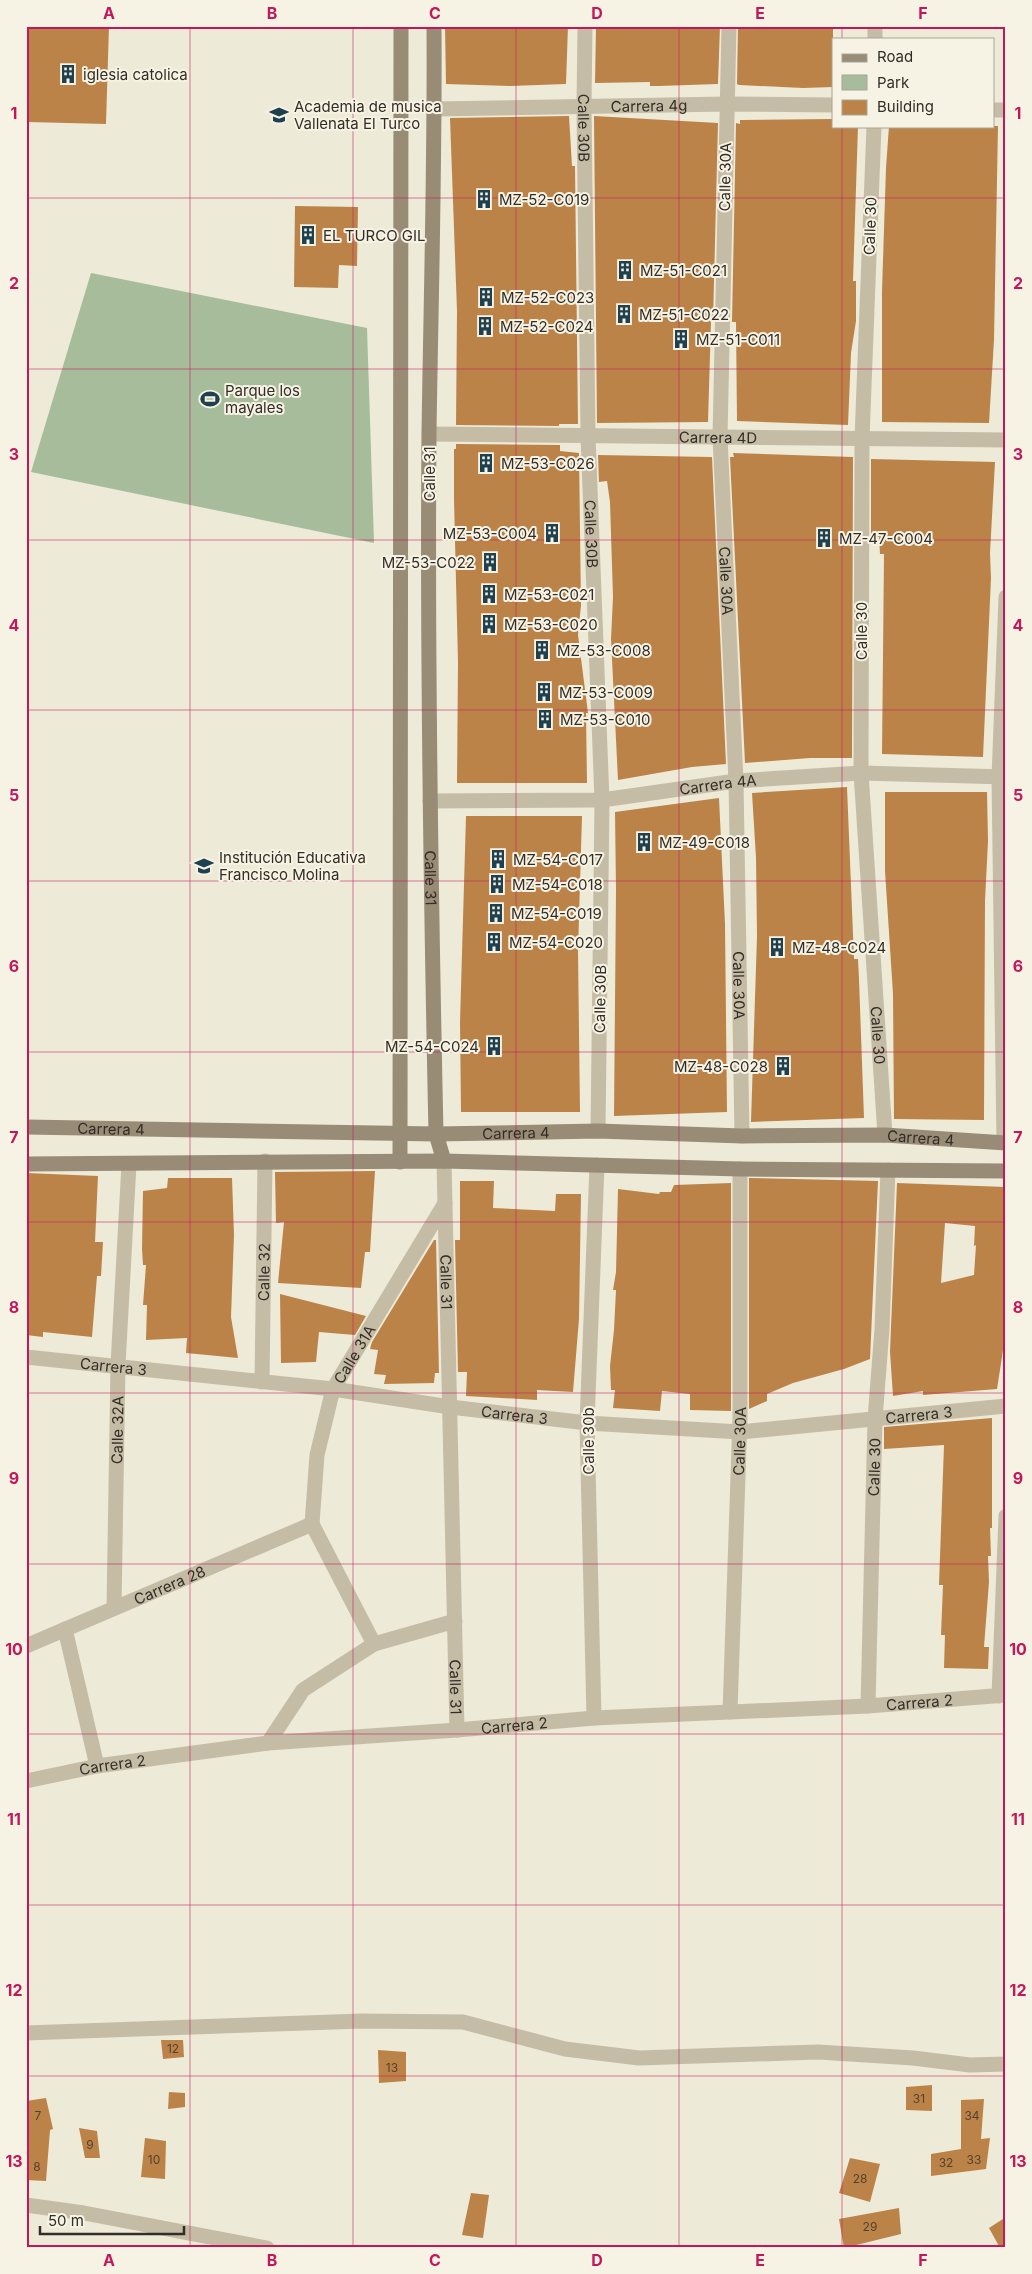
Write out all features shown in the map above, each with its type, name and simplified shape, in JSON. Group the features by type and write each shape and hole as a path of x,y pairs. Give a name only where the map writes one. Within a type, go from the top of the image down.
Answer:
{"street":[{"name":"Calle 31","path":"400,1162 401,26"},
{"name":"Calle 31","path":"434,26 435,109 429,434 430,801 436,1134 444,1161 458,1730"},
{"name":"Calle 30B","path":"586,26 584,105 588,436 602,800 598,1131"},
{"name":"Calle 30A","path":"730,26 720,437 736,780 742,1136"},
{"name":"Carrera 4g","path":"435,109 584,105 832,105"},
{"name":"Calle 30","path":"874,128 862,439 861,773 885,1134"},
{"name":"Carrera 4D","path":"429,434 1006,440"},
{"path":"1005,1143 1002,777 1006,597"},
{"name":"Carrera 4A","path":"430,801 602,800 736,780 861,773 1002,777"},
{"name":"Carrera 4","path":"26,1126 436,1134 598,1131 742,1136 885,1134 1005,1143"},
{"name":"Carrera 4","path":"26,1164 444,1161 740,1169 1006,1171"},
{"name":"Calle 32","path":"262,1382 265,1162"},
{"name":"Calle 32A","path":"114,1608 118,1365 129,1164"},
{"name":"Calle 30b","path":"594,1718 587,1423 597,1165"},
{"name":"Calle 30A","path":"730,1712 740,1432 740,1169"},
{"name":"Calle 30","path":"868,1706 875,1419 882,1329 888,1170"},
{"name":"Calle 31A","path":"312,1524 317,1455 333,1390 445,1202"},
{"name":"Carrera 3","path":"26,1357 118,1365 333,1390 450,1407 587,1423 740,1432 1006,1406"},
{"path":"1002,1696 1006,1516"},
{"path":"312,1524 374,1644"},
{"name":"Carrera 28","path":"26,1646 312,1524"},
{"path":"268,1743 303,1690 374,1644 455,1621"},
{"path":"65,1629 96,1766"},
{"name":"Carrera 2","path":"26,1781 96,1766 268,1743 458,1730 594,1718 868,1706 1002,1696"},
{"path":"26,2033 362,2021 463,2022 565,2049 639,2058 818,2052 913,2058 970,2065 1006,2064"},
{"path":"26,2205 84,2213 267,2248"}],"green space":[{"path":"91,273 367,328 374,543 31,472"}],"building":[{"name":"iglesia catolica","path":"27,26 109,26 106,124 28,122"},
{"path":"445,26 568,26 566,84 510,86 446,84"},
{"path":"596,26 720,26 718,84 650,86 650,82 595,83"},
{"path":"738,26 833,26 832,87 803,88 737,84"},
{"path":"569,116 572,166 575,166 578,424 559,424 559,426 456,425 457,311 450,118"},
{"path":"594,116 718,123 713,321 711,321 708,422 597,423"},
{"path":"832,119 832,128 858,128 853,281 856,281 856,321 851,353 848,425 737,421 736,322 732,322 736,123 740,124 740,120"},
{"path":"994,126 998,126 994,340 989,423 882,422 882,291 889,128 994,128"},
{"name":"EL TURCO GIL","path":"295,206 358,207 357,266 339,265 338,288 294,287"},
{"path":"456,444 560,445 560,451 579,453 581,605 578,635 588,713 586,713 587,783 457,783 458,662 454,500 454,449 456,449"},
{"path":"733,453 853,457 852,758 810,758 745,763 730,457 734,457"},
{"path":"598,455 712,457 726,764 692,767 618,780 611,639 613,597 610,502 607,481 599,482"},
{"path":"871,459 995,462 983,757 882,754 884,554 880,554 879,537 871,537"},
{"path":"847,787 854,959 858,959 864,1118 751,1122 757,936 756,858 752,793"},
{"path":"885,792 987,792 984,1120 894,1119 893,994 885,871"},
{"path":"719,798 725,924 727,1112 614,1116 615,812"},
{"path":"466,816 582,816 578,951 580,1112 461,1112 460,1022"},
{"path":"375,1171 370,1252 365,1252 361,1288 278,1283 284,1222 276,1223 275,1172"},
{"path":"26,1173 98,1176 95,1242 103,1242 101,1276 97,1276 92,1337 43,1332 43,1337 26,1335"},
{"path":"168,1178 232,1178 234,1235 231,1317 238,1358 186,1353 187,1338 146,1340 147,1305 143,1305 146,1265 143,1265 142,1249 143,1191 167,1188"},
{"path":"749,1178 878,1181 870,1359 844,1369 793,1383 767,1394 767,1401 749,1409"},
{"path":"460,1181 494,1181 493,1208 555,1211 556,1194 581,1194 579,1319 573,1392 537,1390 537,1400 466,1396 467,1372 458,1372 455,1240 460,1240"},
{"path":"731,1183 731,1411 690,1410 690,1394 662,1391 660,1411 613,1408 615,1390 611,1390 610,1366 616,1290 613,1290 616,1272 618,1189 659,1194 660,1192 671,1192 674,1185"},
{"path":"897,1183 1006,1187 1006,1331 997,1389 923,1395 923,1391 893,1396 890,1352","holes":["945,1223 975,1226 974,1275 941,1283"]},
{"path":"434,1240 436,1240 439,1373 435,1373 434,1383 384,1384 386,1375 374,1374 378,1350 370,1349 372,1342"},
{"path":"280,1294 366,1316 355,1335 319,1332 316,1362 281,1363"},
{"path":"992,1418 992,1528 990,1528 991,1556 988,1556 989,1582 984,1647 989,1647 988,1669 944,1668 945,1635 941,1635 943,1585 939,1585 944,1445 884,1449 884,1427"},
{"path":"161,2040 183,2040 184,2057 163,2059"},
{"path":"378,2050 406,2052 406,2081 379,2083"},
{"path":"932,2085 932,2111 906,2110 906,2087"},
{"path":"169,2092 185,2093 185,2107 168,2109"},
{"path":"46,2098 53,2129 50,2130 46,2181 26,2180 26,2101"},
{"path":"984,2099 981,2139 990,2138 986,2169 931,2176 931,2154 961,2149 961,2100"},
{"path":"79,2128 97,2131 100,2158 85,2158"},
{"path":"145,2138 166,2141 165,2179 141,2177"},
{"path":"850,2158 880,2164 870,2202 839,2193"},
{"path":"471,2193 489,2195 483,2238 462,2235"},
{"path":"899,2208 901,2234 844,2248 839,2219"},
{"path":"1006,2217 1006,2248 1000,2248 989,2228"}],"place":[{"name":"iglesia catolica","path":"68,74"},
{"name":"Academia de musica Vallenata El Turco","path":"279,115"},
{"name":"MZ-52-C019","path":"484,199"},
{"name":"EL TURCO GIL","path":"308,235"},
{"name":"MZ-51-C021","path":"625,270"},
{"name":"MZ-52-C023","path":"486,297"},
{"name":"MZ-51-C022","path":"624,314"},
{"name":"MZ-52-C024","path":"485,326"},
{"name":"MZ-51-C011","path":"681,339"},
{"name":"Parque los mayales","path":"210,399"},
{"name":"MZ-53-C026","path":"486,463"},
{"name":"MZ-53-C004","path":"552,533"},
{"name":"MZ-47-C004","path":"824,538"},
{"name":"MZ-53-C022","path":"490,562"},
{"name":"MZ-53-C021","path":"489,594"},
{"name":"MZ-53-C020","path":"489,624"},
{"name":"MZ-53-C008","path":"542,650"},
{"name":"MZ-53-C009","path":"544,692"},
{"name":"MZ-53-C010","path":"545,719"},
{"name":"MZ-49-C018","path":"644,842"},
{"name":"MZ-54-C017","path":"498,859"},
{"name":"Institución Educativa Francisco Molina","path":"204,866"},
{"name":"MZ-54-C018","path":"497,884"},
{"name":"MZ-54-C019","path":"496,913"},
{"name":"MZ-54-C020","path":"494,942"},
{"name":"MZ-48-C024","path":"777,947"},
{"name":"MZ-54-C024","path":"494,1046"},
{"name":"MZ-48-C028","path":"783,1066"}]}
